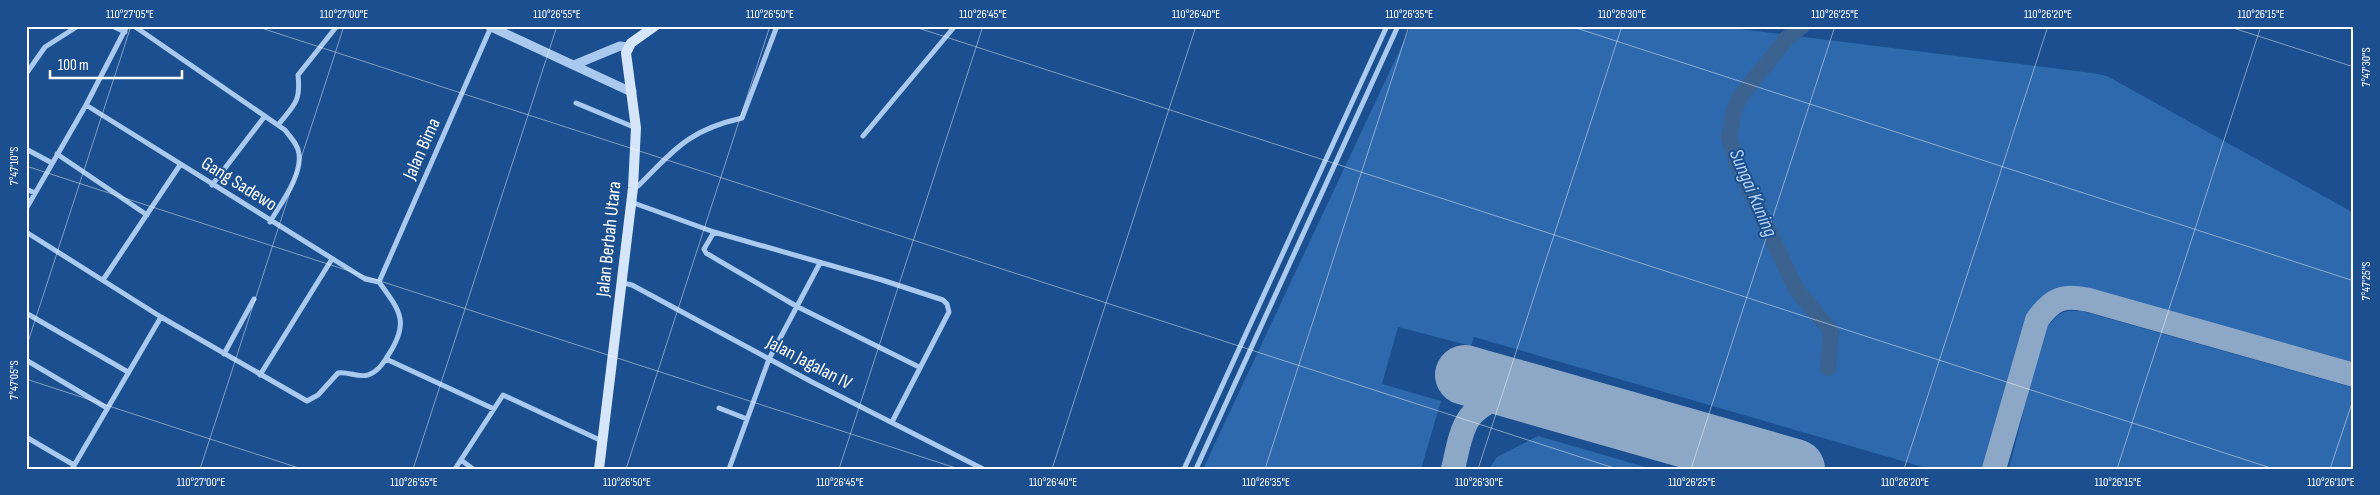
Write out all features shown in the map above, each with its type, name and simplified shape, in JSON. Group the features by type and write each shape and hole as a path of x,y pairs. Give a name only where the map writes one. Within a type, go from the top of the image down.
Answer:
{"main road":[{"path":"628,47 656,26"},
{"name":"Jalan Berbah Utara","path":"599,469 633,188 636,128 626,59 628,47"}],"street":[{"path":"26,74 45,47 78,26"},
{"path":"112,26 125,32"},
{"path":"26,209 86,106 127,26"},
{"path":"134,26 265,116 295,143 299,154 298,166 270,222"},
{"path":"278,126 296,102 300,93 298,75 337,26"},
{"path":"633,188 638,186 678,146 698,132 720,123 742,118 777,26"},
{"path":"863,136 955,26"},
{"path":"1184,469 1387,26"},
{"path":"1196,469 1398,26"},
{"path":"490,27 632,91"},
{"name":"Jalan Bima","path":"379,282 490,27"},
{"path":"574,65 620,46 628,47"},
{"path":"576,103 636,128"},
{"name":"Gang Sadewo","path":"86,106 270,222 365,279 379,282"},
{"path":"212,185 265,116"},
{"path":"26,149 52,163"},
{"path":"58,154 147,215"},
{"path":"103,280 180,165"},
{"path":"26,189 35,194"},
{"path":"631,202 714,232 882,280 943,300 947,304 949,312 892,422"},
{"path":"26,232 161,317 307,401 318,395 338,373 366,376 377,371 386,359 400,335 402,319 395,304 379,282"},
{"path":"714,232 705,245 706,253 796,306 919,368"},
{"path":"260,375 332,259"},
{"path":"729,469 769,359 820,263"},
{"name":"Jalan Jagalan IV","path":"622,283 632,285 769,359 982,469"},
{"path":"224,354 254,299"},
{"path":"26,313 128,372"},
{"path":"26,437 73,467 161,317"},
{"path":"386,359 494,409"},
{"path":"26,360 107,408"},
{"path":"1228,374 1236,383"},
{"path":"455,469 500,397 506,396 602,441"},
{"path":"719,408 747,420"},
{"path":"461,460 473,469"}],"shaded area":[{"path":"1411,26 1717,26 2107,76 2354,213 2354,366 2084,289 2063,292 2040,304 2028,318 2023,328 1983,469 1930,469 1474,337 1471,346 1398,327 1382,384 1441,401 1421,469 1203,469"},
{"path":"2067,311 2082,311 2354,388 2354,469 2009,469 2044,330 2058,315"},
{"path":"1538,436 1652,469 1489,469 1497,457"}],"waterway":[{"name":"Sungai Kuning","path":"1802,26 1787,38 1740,97 1734,111 1729,137 1736,161 1796,289 1831,331 1828,368"}],"taxiway":[{"path":"1994,469 2037,320 2053,303 2065,298 2089,300 2354,375"},
{"path":"1453,469 1464,428 1470,417 1477,410 1485,404 1503,397 1523,395 1542,397"}],"runway":[{"path":"1465,375 1795,469"}]}
